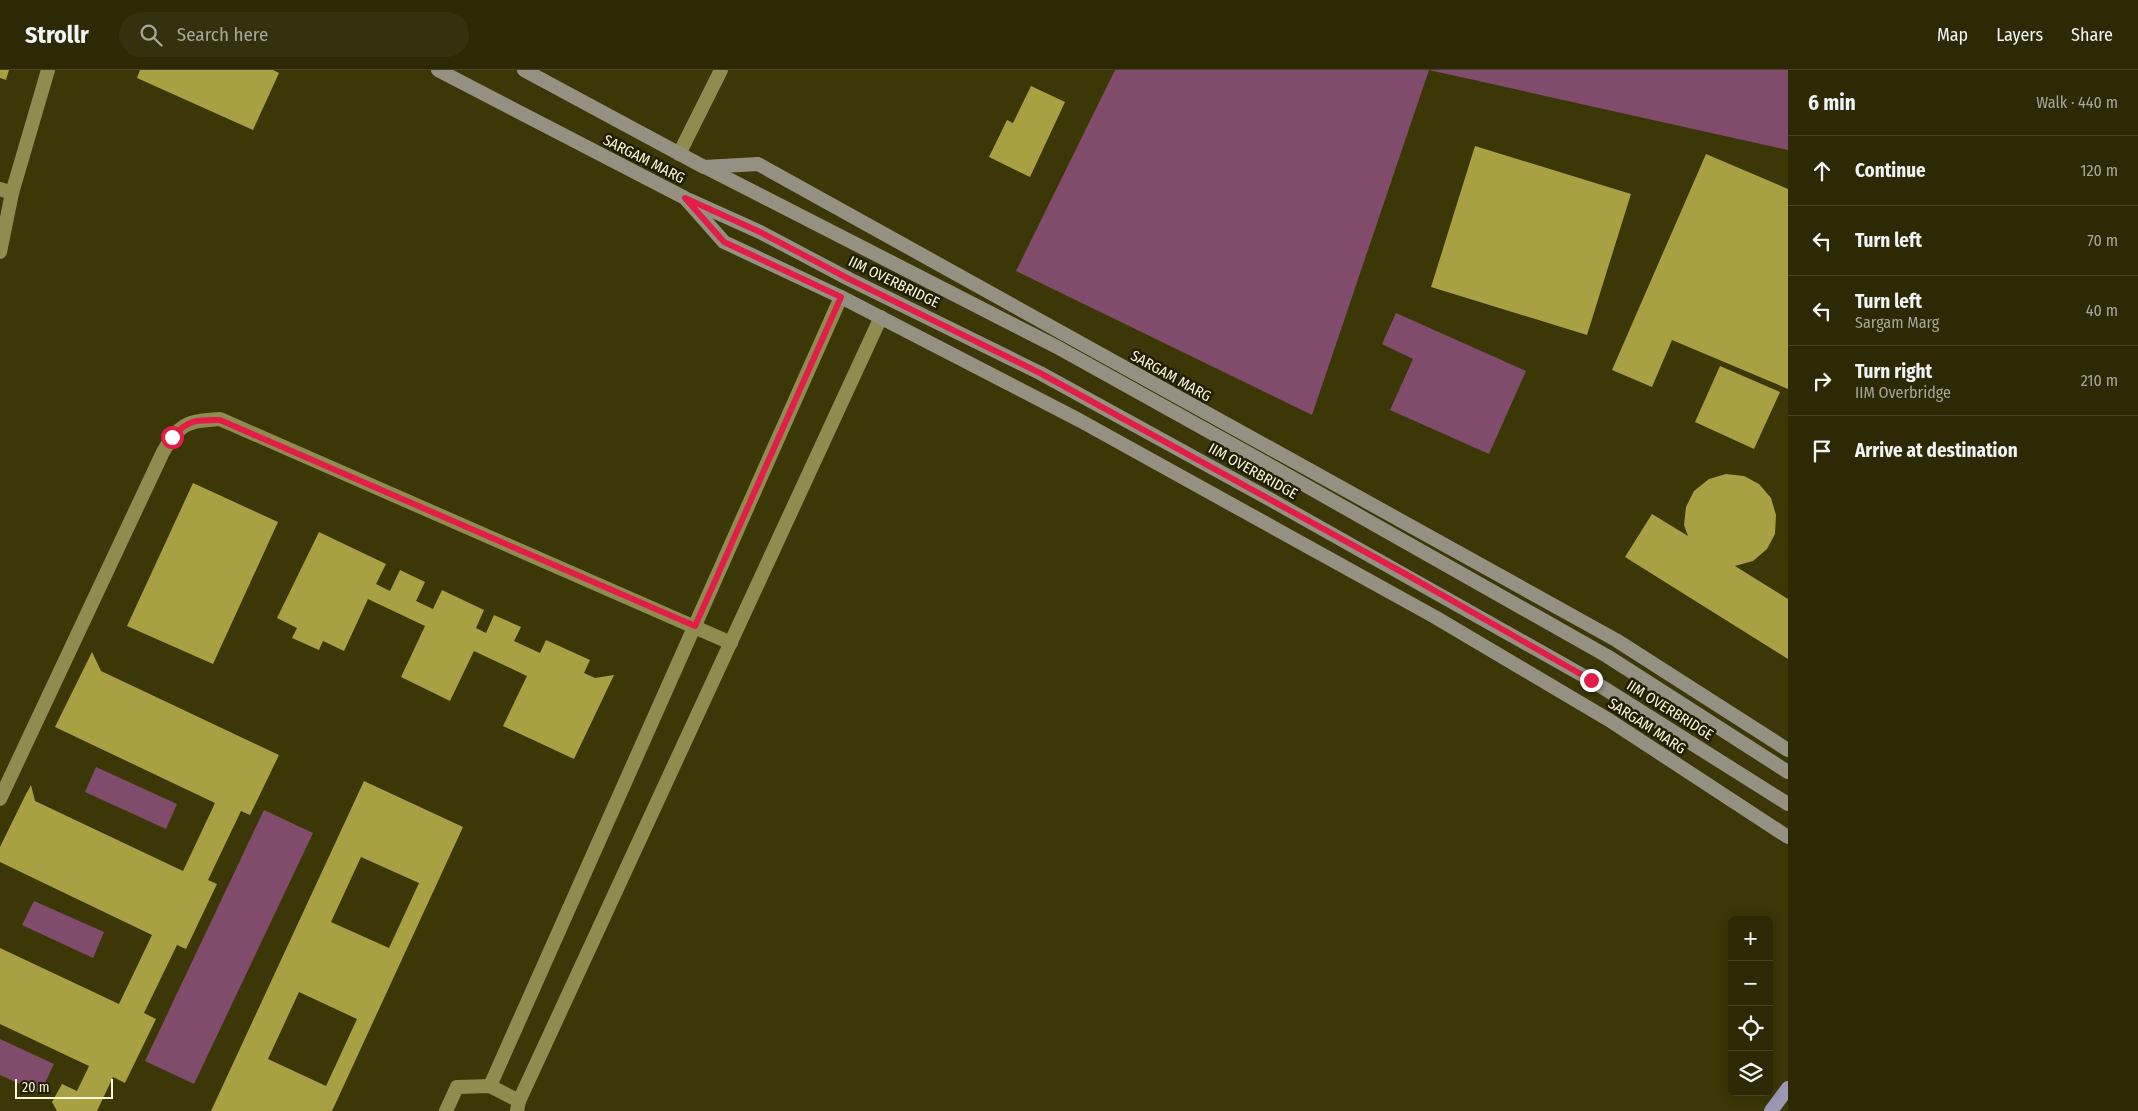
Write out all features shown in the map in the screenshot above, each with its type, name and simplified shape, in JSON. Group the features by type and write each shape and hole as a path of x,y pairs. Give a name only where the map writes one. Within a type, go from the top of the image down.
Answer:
{"main road":[{"name":"SARGAM MARG","path":"438,70 685,198 724,242 841,297 1080,420 1436,617 1609,720 1788,837"},
{"name":"SARGAM MARG","path":"524,70 704,167 758,164 1616,640 1788,750"},
{"name":"IIM OVERBRIDGE","path":"704,167 1056,347 1420,549 1607,656 1788,772"},
{"name":"IIM OVERBRIDGE","path":"685,198 760,232 849,279 1040,373 1417,581 1591,680 1788,804"},
{"path":"1771,1111 1788,1088"}],"street":[{"path":"0,252 6,191 48,70"},
{"path":"679,154 721,70"},
{"path":"490,1086 841,297"},
{"path":"446,1111 457,1088 490,1086 518,1106 881,317"},
{"path":"0,799 163,452 172,437 184,424 199,420 220,420 731,643"}],"shaded area":[{"path":"1115,70 1429,70 1312,415 1016,271"},
{"path":"1429,70 1788,70 1788,150"},
{"path":"1396,313 1526,371 1489,454 1390,410 1413,359 1382,344"},
{"path":"96,767 177,804 166,829 85,792"},
{"path":"264,810 313,833 194,1084 145,1061"},
{"path":"34,901 104,932 93,958 22,925"},
{"path":"0,1039 54,1064 40,1093 0,1075"}],"building":[{"path":"0,70 9,70 6,80 0,78"},
{"path":"140,70 273,70 279,73 253,130 137,78"},
{"path":"1031,86 1065,102 1030,177 989,157 1007,120 1013,123"},
{"path":"1475,146 1631,194 1587,335 1431,287"},
{"path":"1706,154 1788,189 1788,389 1672,340 1652,387 1612,370"},
{"path":"1720,366 1780,392 1754,449 1695,422"},
{"path":"1726,474 1744,476 1759,484 1771,498 1776,515 1775,534 1767,549 1753,561 1735,566 1788,599 1788,659 1625,557 1652,514 1688,536 1684,525 1686,507 1694,491 1709,479"},
{"path":"193,483 278,522 213,664 127,626"},
{"path":"319,532 386,564 376,584 390,591 400,570 425,582 416,601 433,609 442,590 484,610 476,628 486,633 494,615 521,627 514,641 540,653 546,640 590,660 584,673 595,678 614,675 574,759 503,726 527,676 474,651 450,701 401,677 425,626 368,599 344,651 323,641 319,650 292,638 297,628 277,618"},
{"path":"92,652 101,671 279,755 250,815 241,811 208,880 217,884 186,949 177,945 144,1013 156,1019 125,1083 113,1077 97,1111 57,1111 52,1102 62,1084 77,1091 89,1066 0,1024 0,948 119,1004 152,935 0,862 0,847 25,796 31,785 35,801 183,871 215,803 55,727"},
{"path":"364,781 463,827 332,1111 211,1111","holes":["361,857 419,883 389,948 331,922","299,992 357,1019 326,1086 268,1059"]}],"route":[{"path":"172,437 184,424 199,420 220,420 695,626 841,297 724,242 685,198 760,232 849,279 1040,373 1409,576 1591,680"}]}
